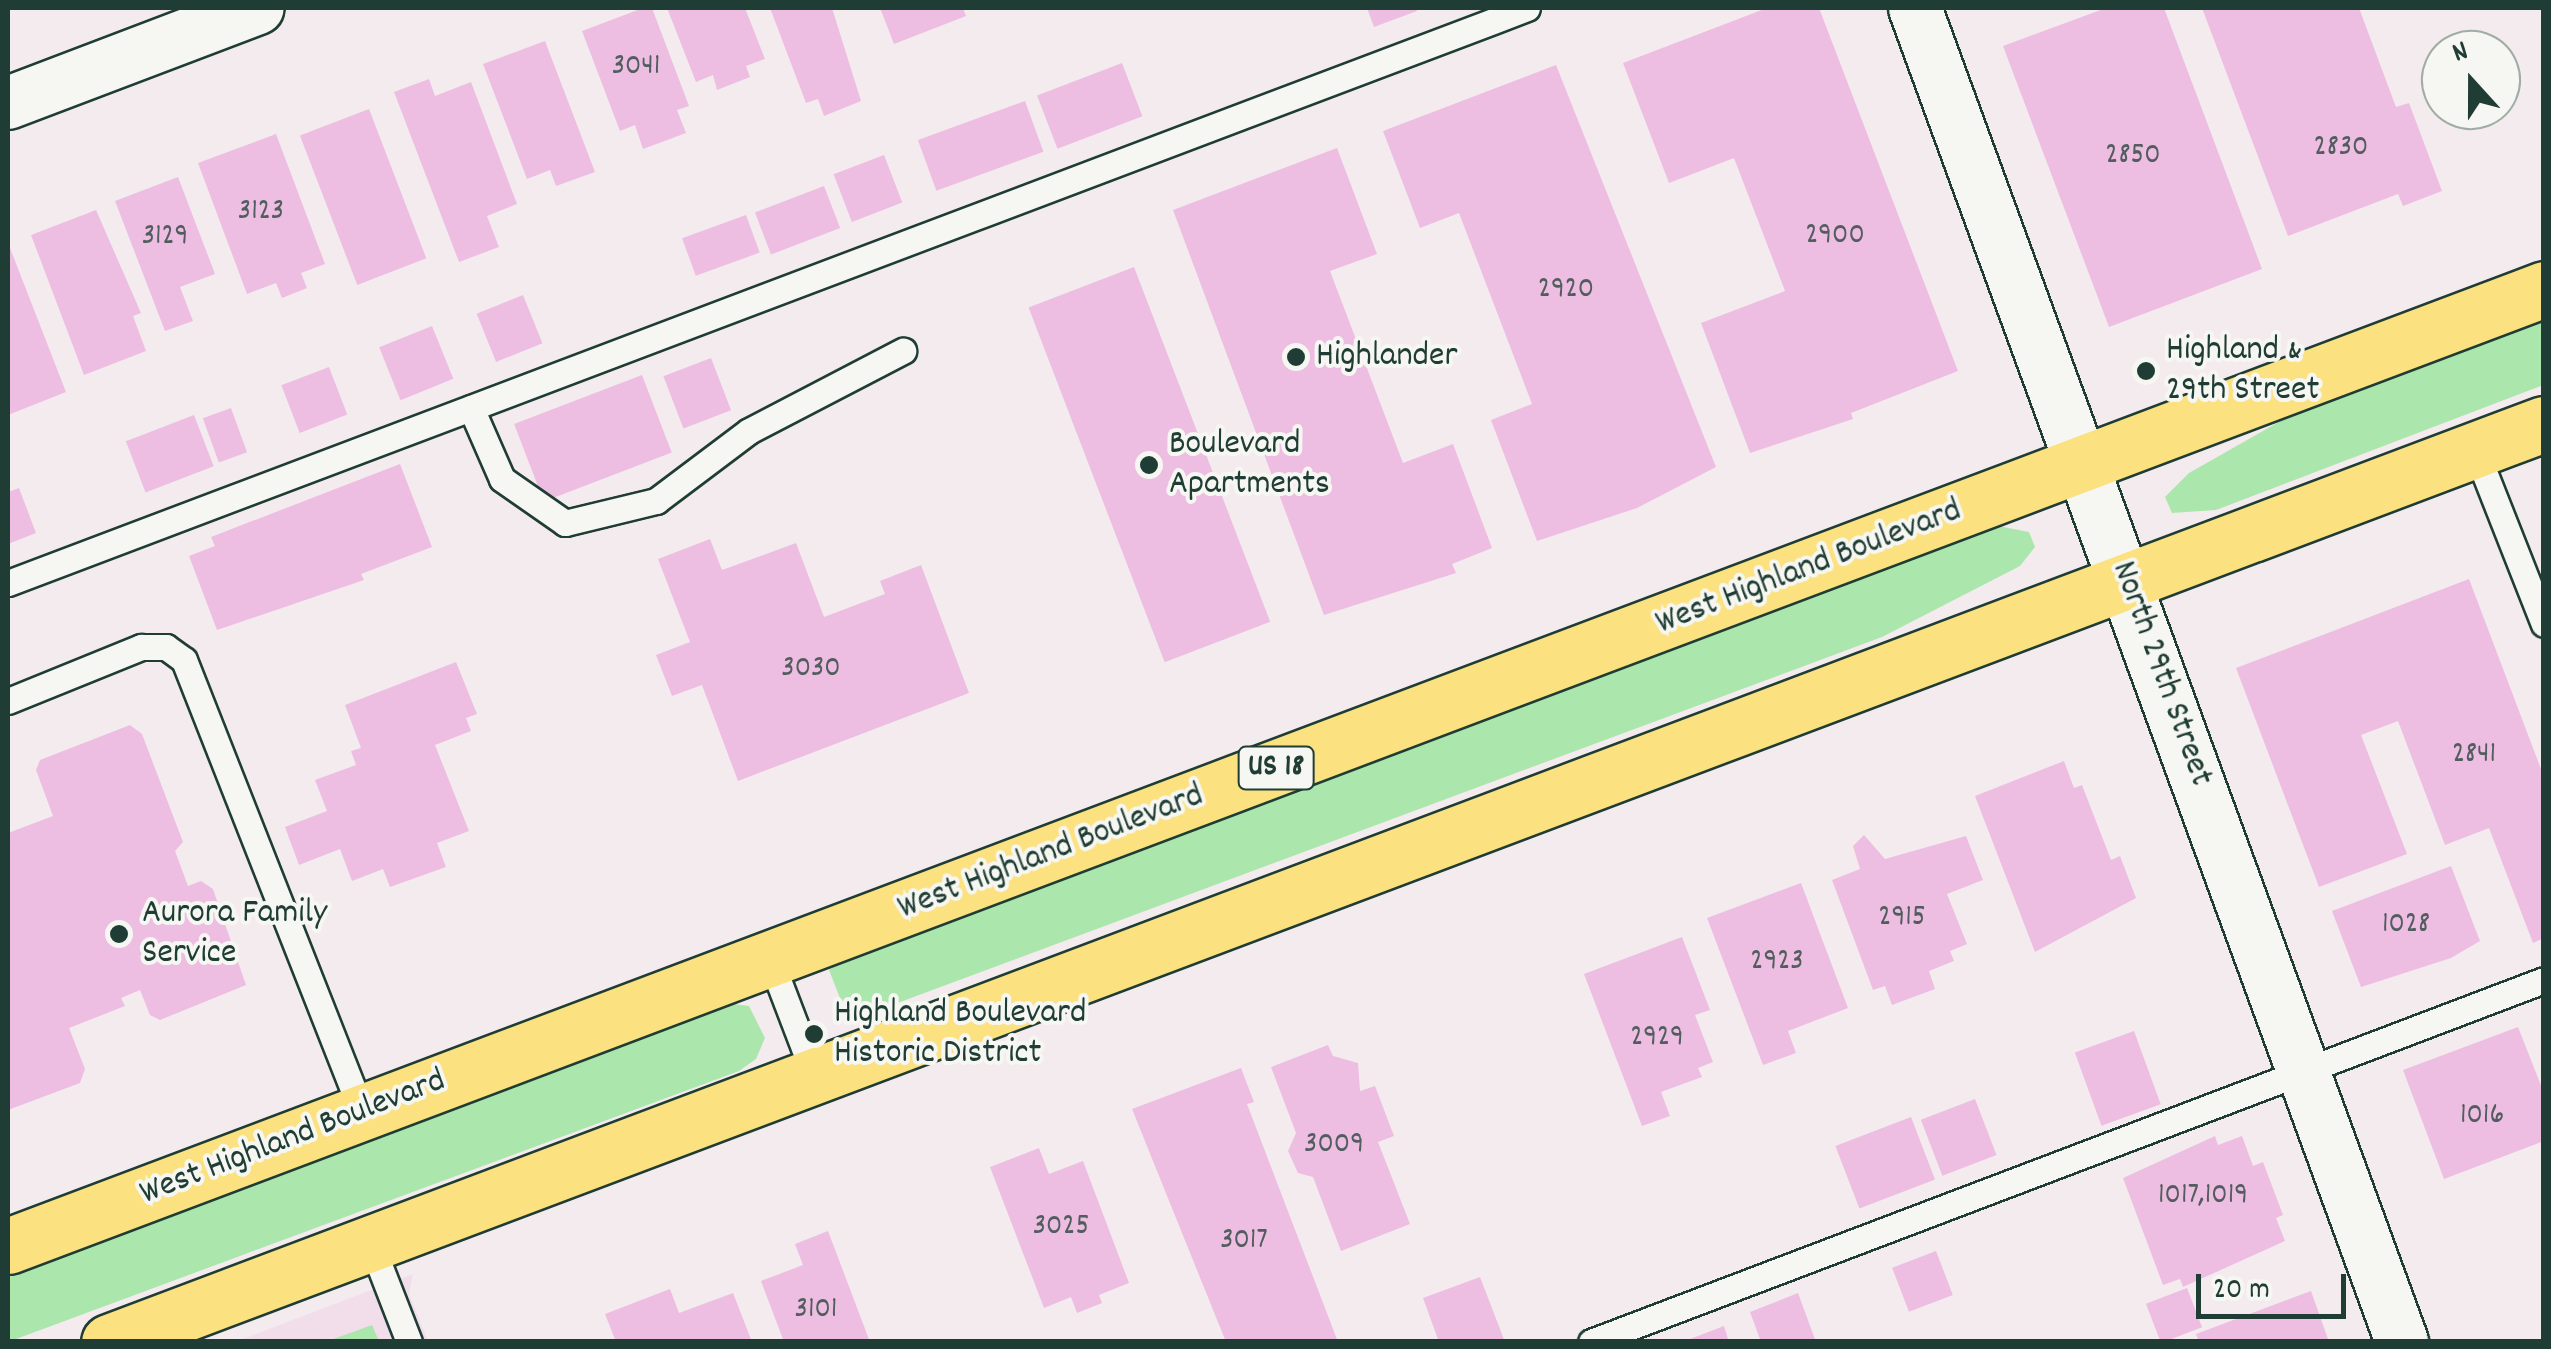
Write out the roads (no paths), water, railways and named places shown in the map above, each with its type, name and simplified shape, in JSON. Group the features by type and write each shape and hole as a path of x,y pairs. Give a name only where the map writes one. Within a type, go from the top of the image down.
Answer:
{"main road":[{"name":"West Highland Boulevard","path":"8,1246 2544,289"},
{"path":"109,1342 2544,424"}],"street":[{"path":"8,103 258,8"},
{"name":"North 29th Street","path":"1915,8 2307,1070 2402,1342"}],"lane":[{"path":"8,584 1527,8"},
{"path":"471,408 502,479 565,523 656,501 749,430 904,351"},
{"path":"2475,449 2544,624"},
{"path":"8,700 141,647 166,646 184,660 362,1112"},
{"path":"770,959 815,1077"},
{"path":"1591,1342 2544,980"},
{"path":"371,1244 409,1342"}],"place":[{"name":"Highlander","path":"1296,357"},
{"name":"Highland & 29th Street","path":"2146,371"},
{"name":"Boulevard Apartments","path":"1149,465"},
{"name":"Aurora Family Service","path":"119,934"},
{"name":"Highland Boulevard Historic District","path":"814,1034"}]}
